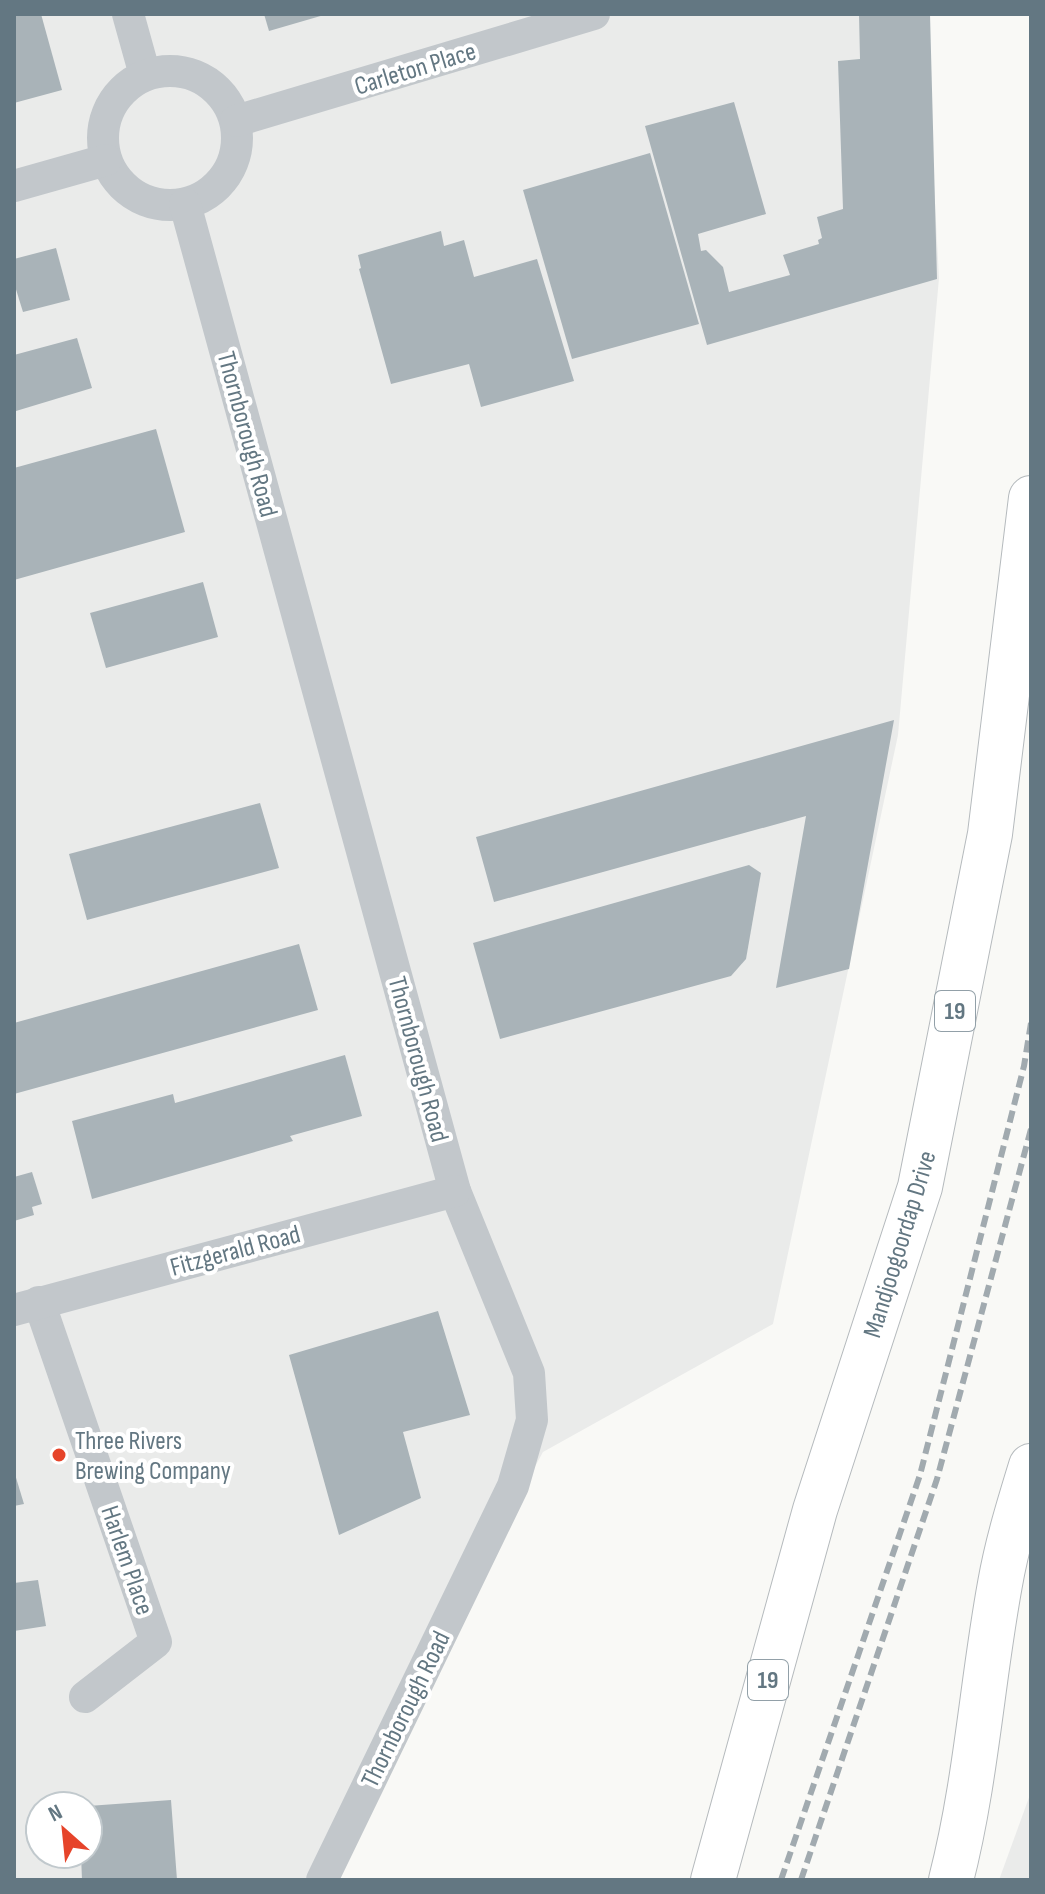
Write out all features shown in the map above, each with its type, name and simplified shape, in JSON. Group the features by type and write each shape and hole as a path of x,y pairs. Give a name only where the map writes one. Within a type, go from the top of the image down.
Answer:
{"highway":[{"name":"Mandjoogoordap Drive","path":"713,1870 815,1510 920,1187 990,834 1031,498"},
{"path":"951,1880 966,1811 1000,1582 1031,1466"}],"street":[{"path":"128,14 145,75"},
{"name":"Carleton Place","path":"236,121 594,14"},
{"path":"173,70 201,77 223,96 236,121 237,148 228,173 210,193 185,204 161,206 137,198 118,182 106,160 103,127 118,96 145,75 173,70"},
{"path":"14,186 106,160"},
{"name":"Thornborough Road","path":"185,204 455,1191 529,1373 532,1420 513,1486 322,1880"},
{"name":"Fitzgerald Road","path":"27,1306 455,1191"},
{"name":"Harlem Place","path":"27,1306 156,1642 85,1697"}],"shaded area":[{"path":"14,14 925,14 939,278 898,735 773,1324 543,1452 308,1880 14,1880"},
{"path":"1031,1792 1031,1880 999,1880"}],"building":[{"path":"14,14 41,14 62,90 14,103"},
{"path":"264,14 324,14 324,15 269,31"},
{"path":"859,14 930,14 937,279 707,345 645,126 734,102 766,214 698,234 701,251 706,250 723,267 729,292 790,275 783,255 819,244 818,240 822,238 817,217 843,209 838,61 860,59"},
{"path":"650,153 699,324 572,359 523,190"},
{"path":"441,231 444,246 464,240 474,277 537,259 574,381 481,407 469,364 391,384 359,269 358,255"},
{"path":"56,248 70,300 23,312 14,283 14,259"},
{"path":"77,338 92,388 16,411 14,355"},
{"path":"156,429 185,532 14,580 14,468"},
{"path":"203,582 218,637 106,668 90,613"},
{"path":"894,720 849,969 776,988 806,816 494,902 476,837"},
{"path":"260,803 279,868 87,920 69,854"},
{"path":"749,865 761,873 746,959 731,976 500,1039 473,943"},
{"path":"299,944 318,1010 14,1094 14,1023"},
{"path":"345,1055 362,1116 290,1136 293,1141 92,1199 72,1121 173,1094 175,1103"},
{"path":"32,1172 42,1204 32,1207 34,1215 14,1221 14,1177"},
{"path":"438,1311 470,1415 403,1432 421,1498 339,1535 289,1355"},
{"path":"14,1471 24,1504 14,1506"},
{"path":"38,1580 46,1626 14,1631 14,1583"},
{"path":"171,1800 177,1880 82,1880 82,1870 104,1870 104,1805"}],"railway":[{"path":"781,1880 920,1475 1024,1066 1031,1023"},
{"path":"801,1880 937,1479 1031,1129"}],"place":[{"name":"Three Rivers Brewing Company","path":"59,1455"}]}
